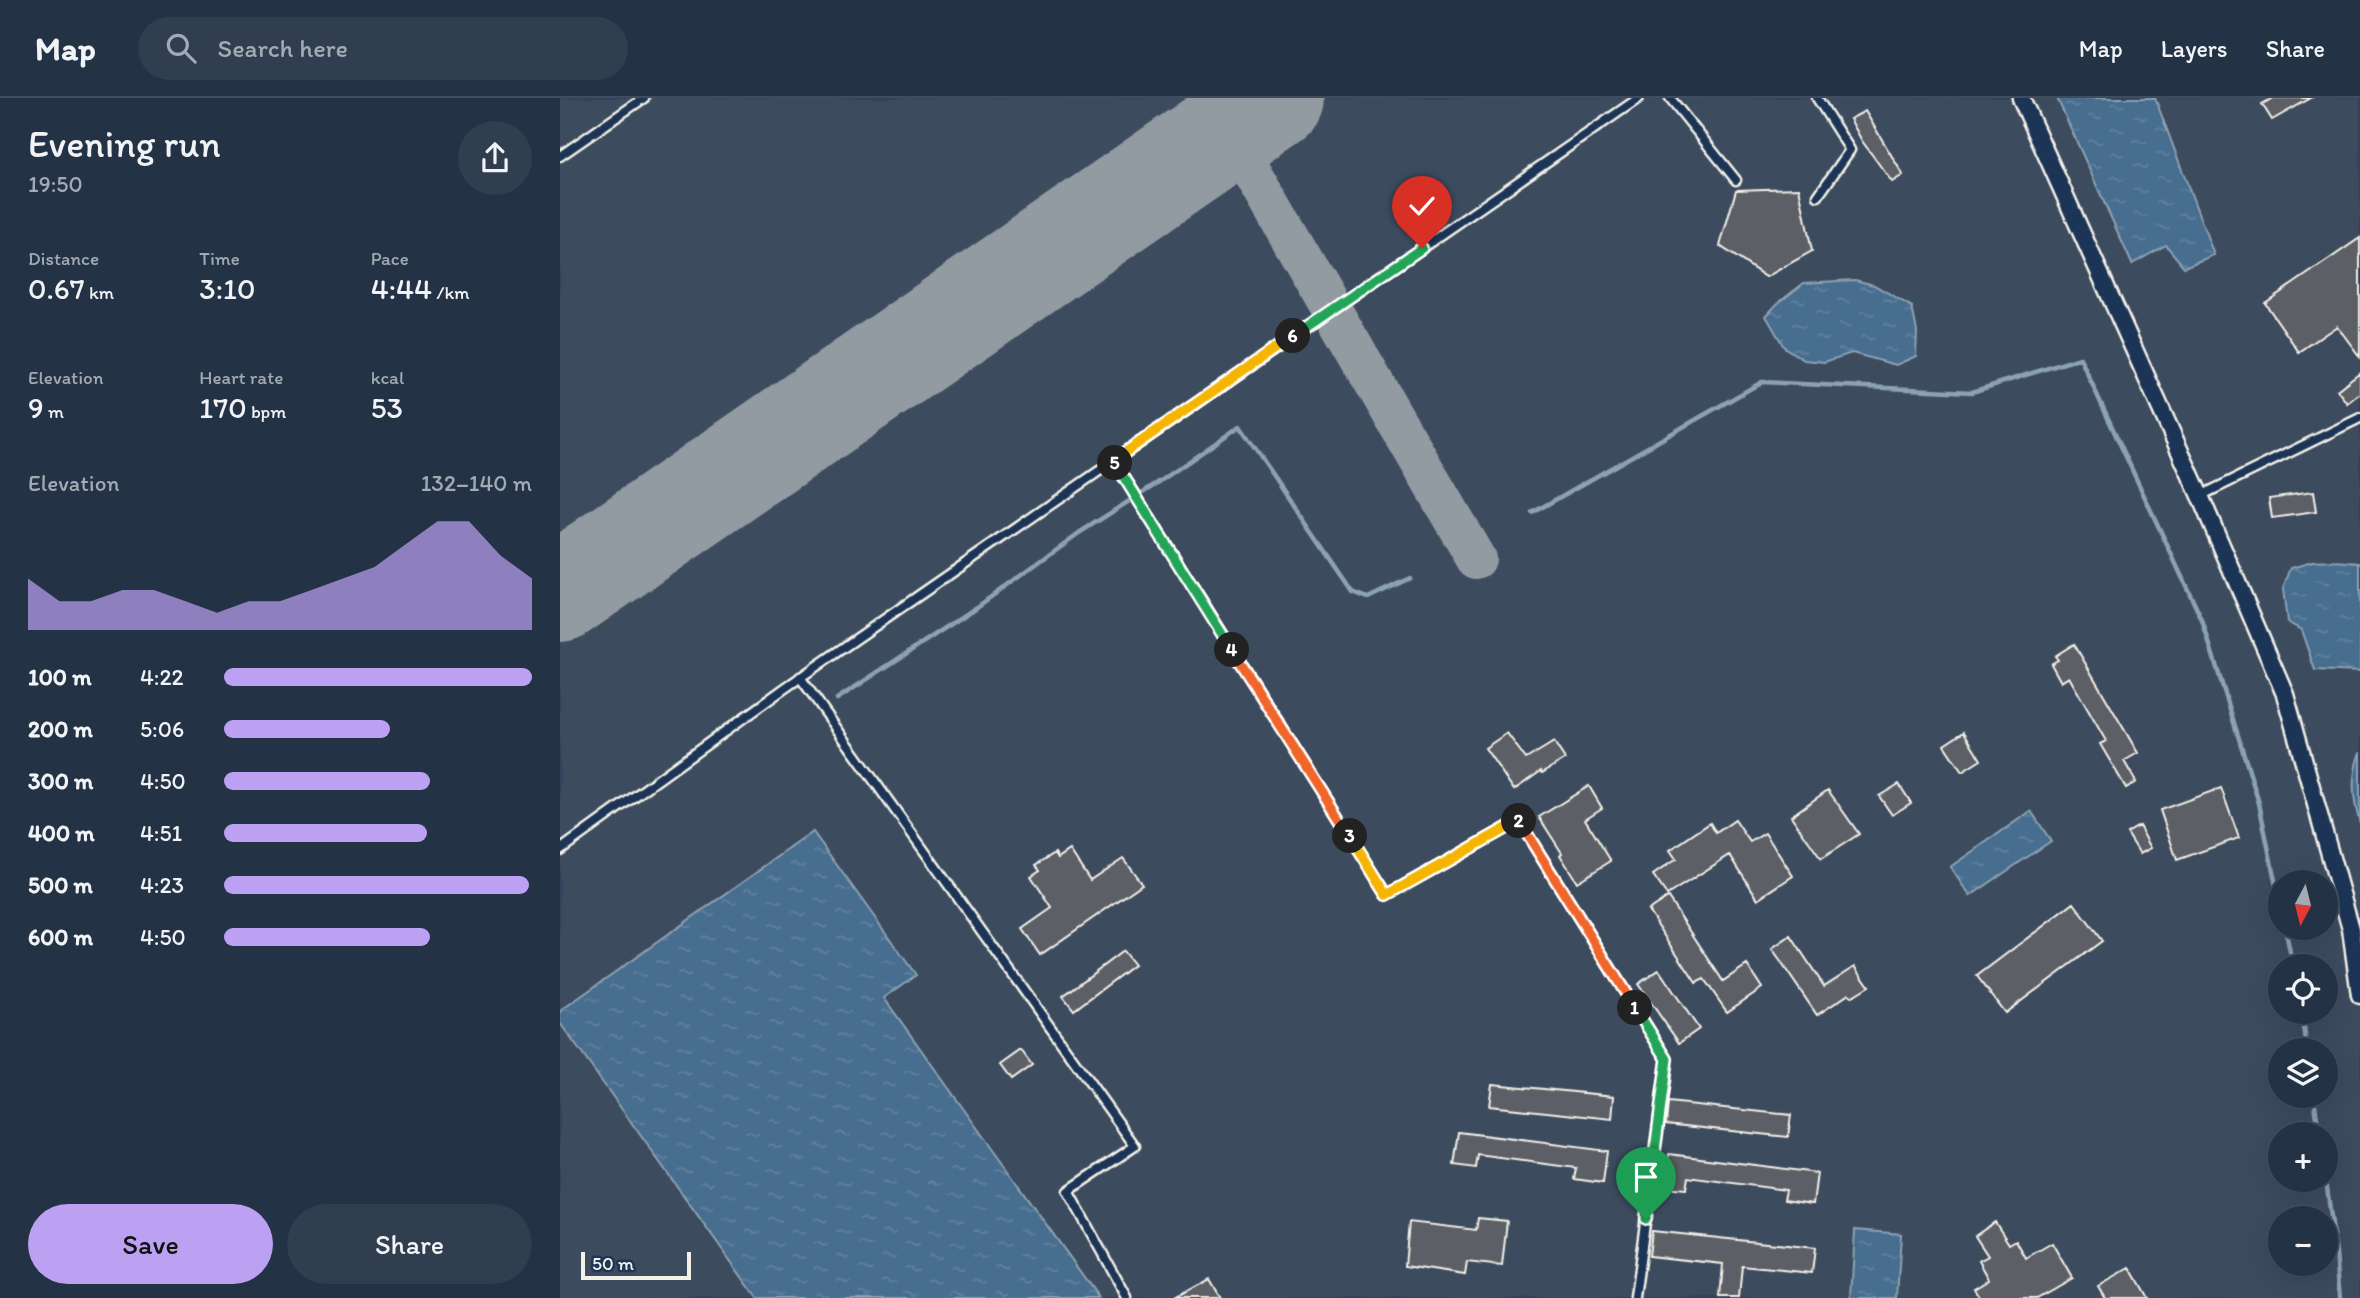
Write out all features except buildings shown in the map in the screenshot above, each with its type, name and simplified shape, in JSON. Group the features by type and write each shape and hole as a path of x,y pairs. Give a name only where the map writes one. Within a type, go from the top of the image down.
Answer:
{"street":[{"path":"2021,98 2200,496 2285,694 2351,929 2360,995"}],"lane":[{"path":"560,156 644,98"},
{"path":"560,850 800,677 1639,98"},
{"path":"1670,98 1736,180"},
{"path":"1817,98 1850,150 1818,196"},
{"path":"2200,496 2360,418"},
{"path":"1114,461 1387,895 1519,821 1526,832 1667,1059 1635,1298"},
{"path":"800,677 1135,1146 1068,1191 1127,1298"}],"shaded area":[{"path":"560,98 2360,98 2360,1298 560,1298"}],"water":[{"path":"2057,98 2155,98 2214,255 2184,267 2166,245 2132,264"},
{"path":"1855,280 1874,285 1912,307 1917,331 1916,356 1896,365 1852,353 1824,362 1804,360 1784,347 1766,316 1777,304 1804,283"},
{"path":"2312,562 2360,563 2360,672 2315,670 2301,630 2287,622 2283,589 2291,568"},
{"path":"2360,752 2360,823 2354,787"},
{"path":"2031,811 2051,841 1970,896 1950,867"},
{"path":"813,832 916,975 884,998 1099,1298 757,1298 560,1023 560,1011"},
{"path":"1855,1230 1901,1234 1897,1298 1851,1298"}],"waterway":[{"path":"1532,513 1762,382 1972,392 2080,358 2202,620 2259,803 2273,870"},
{"path":"837,699 977,607 1079,533 1240,426 1353,592 1368,598 1410,578"},
{"path":"2288,940 2290,954"},
{"path":"2304,1024 2305,1038"},
{"path":"2316,1108 2317,1122"},
{"path":"2328,1192 2340,1298"}],"taxiway":[{"path":"1228,130 1476,559"}],"runway":[{"path":"560,592 1274,98"}],"route":[{"path":"1422,248 1114,461 1387,895 1519,821 1667,1059 1646,1219"}]}
